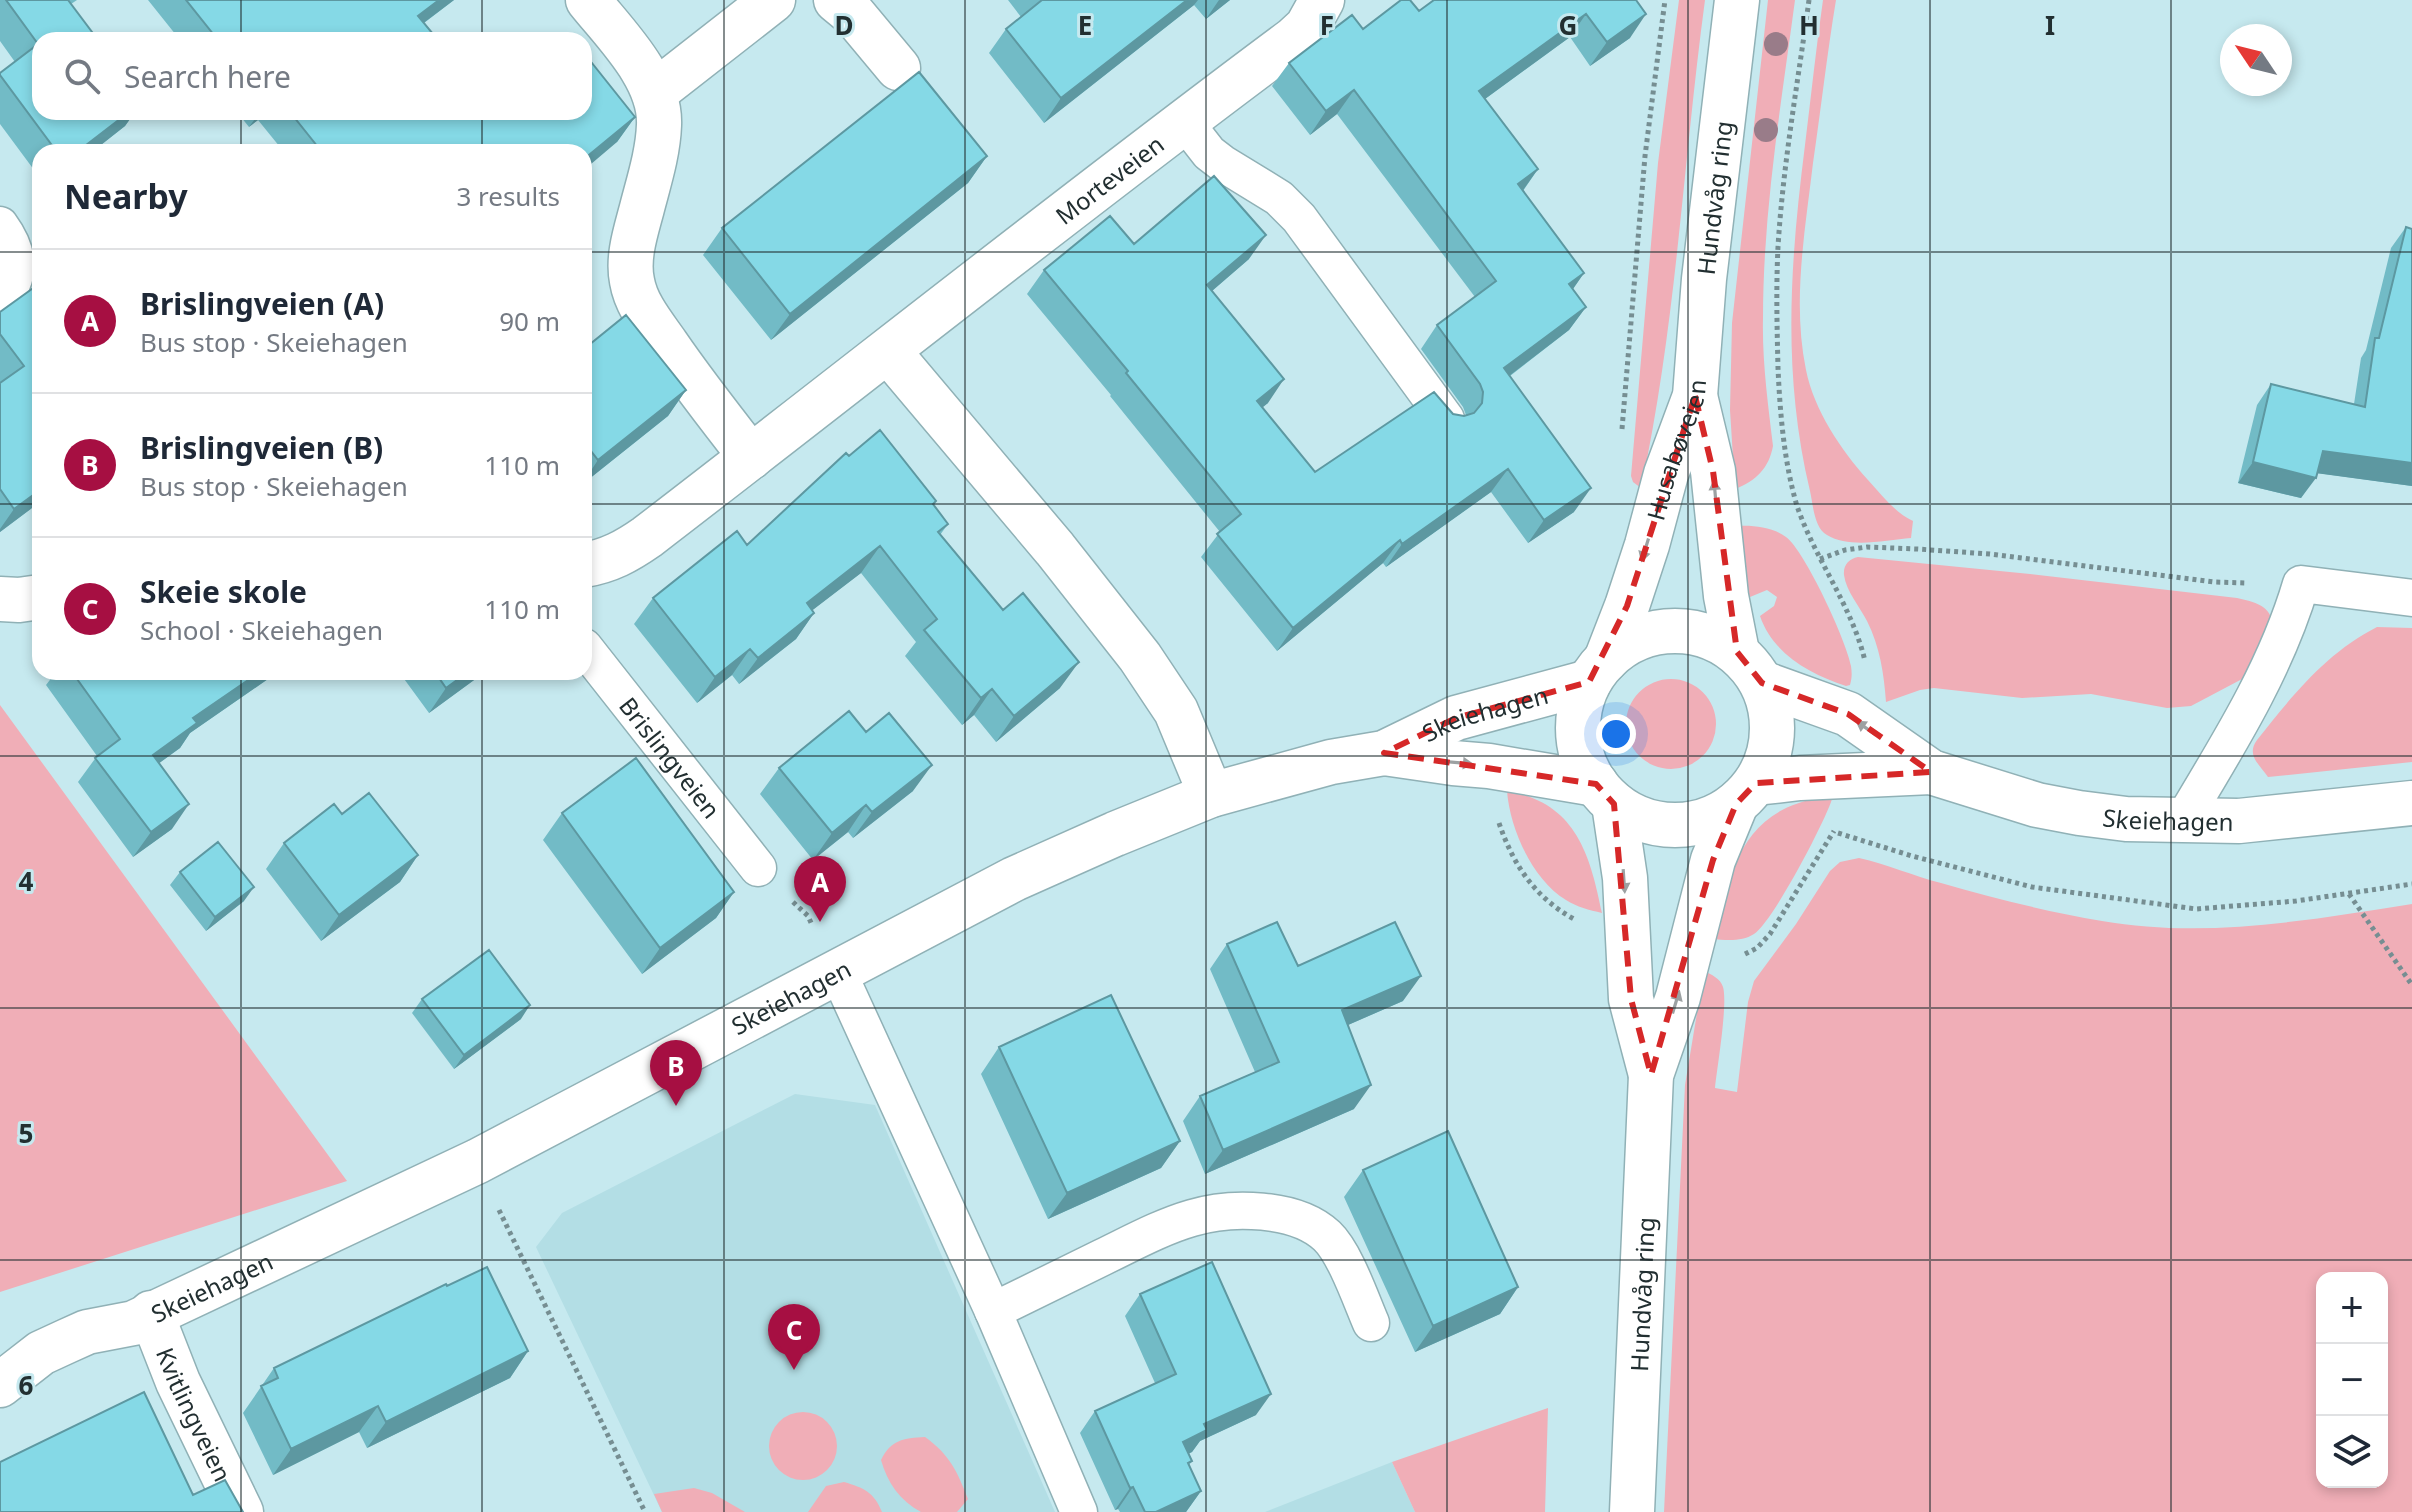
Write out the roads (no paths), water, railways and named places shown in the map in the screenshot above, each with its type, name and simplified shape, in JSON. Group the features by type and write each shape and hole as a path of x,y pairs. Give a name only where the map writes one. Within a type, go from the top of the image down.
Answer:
{"street":[{"path":"588,0 648,77 654,93 659,124 657,145 633,242 632,280 637,297 648,318 751,457"},
{"path":"654,93 773,0"},
{"path":"836,0 853,14 898,68"},
{"name":"Morteveien","path":"592,564 624,553 1294,39 1307,27 1322,0"},
{"name":"Hundvåg ring","path":"1695,396 1704,279 1737,0"},
{"path":"888,351 1055,549 1140,657 1176,711 1211,795"},
{"name":"Husabøveien","path":"1695,396 1713,471 1726,596 1749,668"},
{"name":"Husabøveien","path":"1598,671 1627,606 1666,474 1695,396"},
{"path":"0,599 32,598"},
{"path":"1670,631 1694,632 1717,639 1749,668 1770,702 1772,723 1766,764 1746,794 1713,817 1688,824 1662,824 1636,817 1605,794 1583,760 1578,734 1580,707 1598,671 1624,645 1646,635 1670,631"},
{"name":"Skeiehagen","path":"1749,668 1848,714 1931,772 2037,805 2126,819 2239,821 2412,803"},
{"name":"Skeiehagen","path":"0,1385 41,1353 87,1332 134,1323 478,1161 1014,879 1211,795 1331,762 1384,753 1456,718 1598,671"},
{"name":"Skeiehagen","path":"1384,753 1489,766 1605,794"},
{"name":"Skeiehagen","path":"1746,794 1809,777 1931,772"},
{"name":"Hundvåg ring","path":"1605,794 1625,878 1631,999 1651,1075"},
{"name":"Hundvåg ring","path":"1632,1512 1651,1075 1678,997 1713,860 1746,794"},
{"name":"Kvitlingveien","path":"151,1313 178,1382 241,1512"}],"lane":[{"path":"1184,121 1215,158 1279,198 1299,218 1446,419"},
{"path":"0,225 16,253 16,266 7,294 0,301"},
{"path":"2183,820 2269,667 2290,622 2301,584 2412,598"},
{"name":"Brislingveien","path":"592,657 758,868"},
{"path":"838,972 993,1311 1079,1512"},
{"path":"993,1311 1164,1229 1194,1217 1231,1212 1295,1217 1325,1235 1339,1253 1371,1323"}],"place":[{"name":"Brislingveien (A)","path":"820,922"},
{"name":"Brislingveien (B)","path":"676,1106"},
{"name":"Skeie skole","path":"794,1370"}]}
